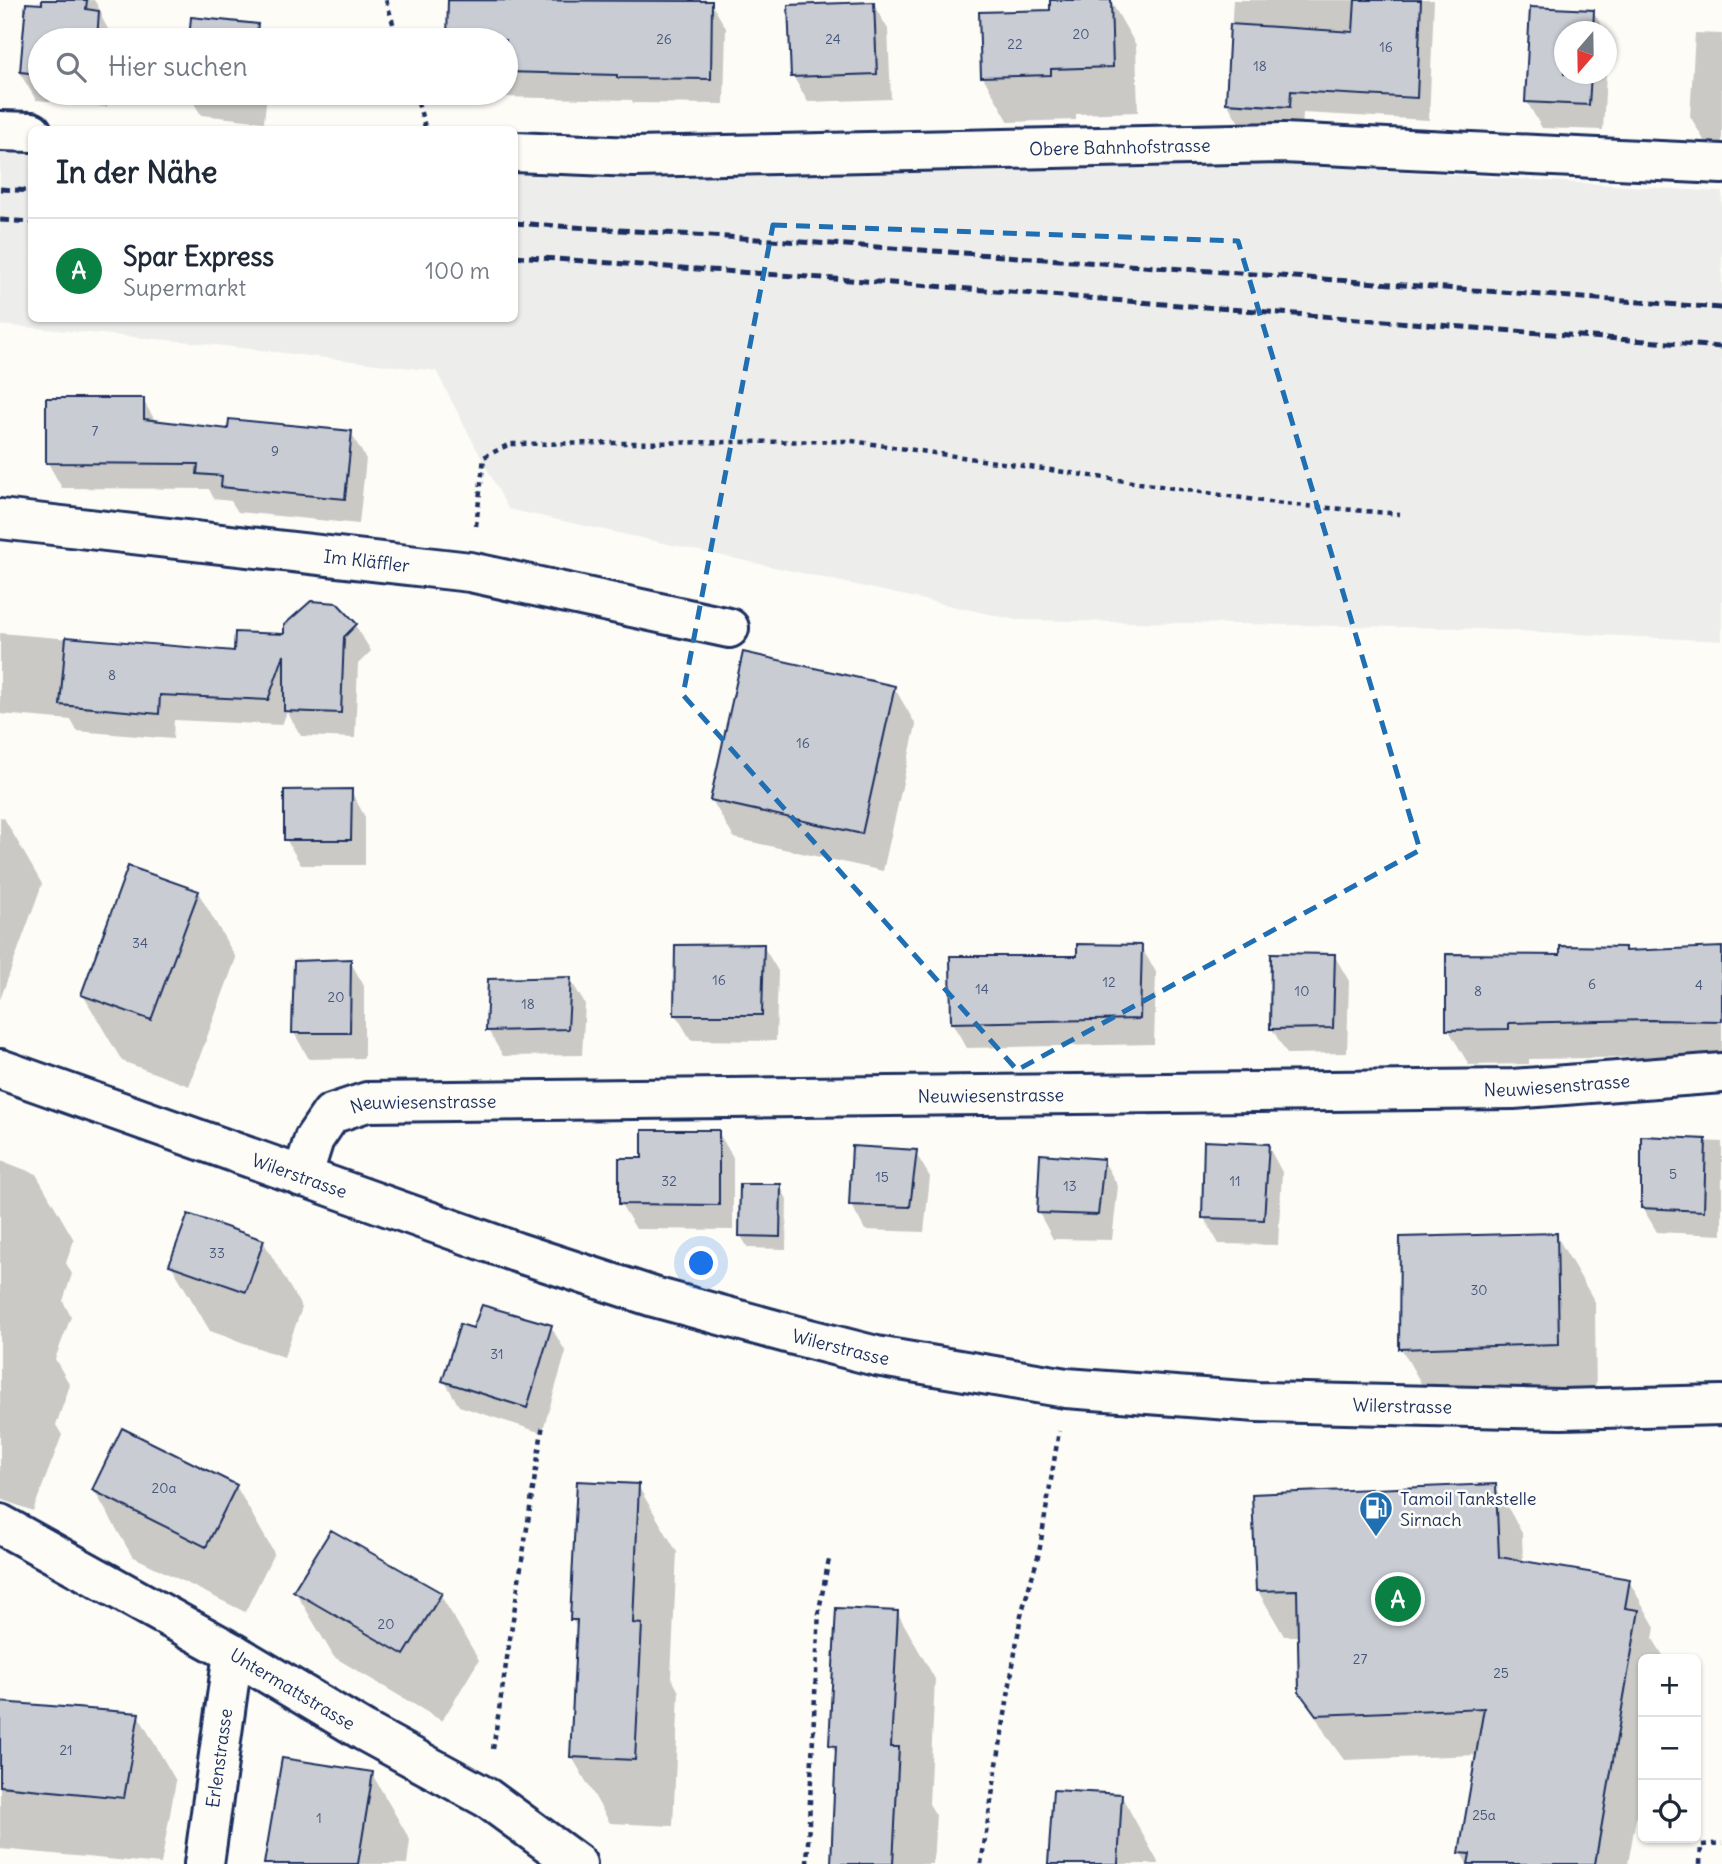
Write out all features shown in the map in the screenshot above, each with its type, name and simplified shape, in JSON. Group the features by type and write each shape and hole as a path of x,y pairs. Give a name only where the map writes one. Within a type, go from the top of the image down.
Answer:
{"street":[{"path":"0,131 28,132"},
{"name":"Obere Bahnhofstrasse","path":"518,152 634,157 1283,142 1722,164"},
{"name":"Im Kläffler","path":"0,519 470,572 729,628"},
{"name":"Wilerstrasse","path":"0,1069 516,1252 654,1297 876,1356 1066,1388 1256,1402 1561,1409 1722,1405"},
{"name":"Neuwiesenstrasse","path":"302,1177 314,1139 331,1114 367,1102 1513,1089 1722,1073"},
{"name":"Untermattstrasse","path":"0,1524 487,1798 577,1864"},
{"name":"Erlenstrasse","path":"204,1864 233,1653"}],"path":[{"path":"386,0 394,28"},
{"path":"419,105 425,126"},
{"path":"479,502 484,457 510,444 852,441 1283,504 1399,514"},
{"path":"981,1864 1021,1615 1040,1553 1066,1388"},
{"path":"496,1727 543,1424"},
{"path":"807,1864 819,1610 829,1559"},
{"path":"1700,1864 1701,1845 1722,1843"}],"highlighted area":[{"path":"773,225 1238,241 1420,850 1017,1070 683,695"}],"shaded area":[{"path":"0,152 28,153 28,322 518,322 518,171 1222,160 1722,192 1722,641 1457,628 1016,620 508,509 436,371 190,342 0,325"}],"building":[{"path":"42,0 87,0 86,9 99,11 98,28 28,28 28,73 20,72 26,3 42,4"},
{"path":"448,0 712,1 711,79 617,78 617,75 518,72 518,28 447,28"},
{"path":"1050,0 1111,0 1113,67 1051,69 1051,75 981,77 979,12 1050,10"},
{"path":"1355,0 1421,0 1417,98 1291,91 1290,107 1226,103 1230,24 1353,32"},
{"path":"874,2 877,74 791,77 788,5"},
{"path":"1530,7 1594,10 1594,21 1554,21 1554,84 1590,84 1589,105 1525,102"},
{"path":"191,17 258,24 258,28 190,28"},
{"path":"46,398 144,398 144,419 228,429 229,419 352,431 345,499 221,487 222,476 197,474 198,464 46,463"},
{"path":"311,601 337,603 357,624 344,637 341,713 284,711 284,655 268,700 160,695 159,714 60,705 66,637 234,651 235,632 284,634 284,625"},
{"path":"743,652 895,686 862,834 710,800"},
{"path":"352,789 351,840 284,840 284,790"},
{"path":"128,866 199,891 151,1020 81,995"},
{"path":"764,944 762,1015 674,1015 675,945"},
{"path":"1077,944 1142,945 1140,1019 951,1023 950,956 1077,956"},
{"path":"1560,946 1625,947 1625,951 1722,947 1722,1021 1509,1023 1509,1029 1446,1030 1446,954 1560,955"},
{"path":"1271,953 1335,954 1333,1028 1270,1029"},
{"path":"351,959 350,1033 292,1033 294,961"},
{"path":"571,977 568,1029 486,1031 488,979"},
{"path":"642,1130 719,1130 719,1205 619,1204 619,1158 642,1158"},
{"path":"1641,1136 1706,1139 1704,1211 1641,1208"},
{"path":"1204,1141 1269,1144 1264,1220 1202,1218"},
{"path":"852,1146 917,1150 910,1207 849,1205"},
{"path":"1040,1154 1104,1159 1098,1215 1037,1213"},
{"path":"740,1184 781,1184 780,1237 739,1236"},
{"path":"188,1214 264,1240 246,1292 169,1265"},
{"path":"1557,1233 1559,1344 1399,1349 1400,1237"},
{"path":"482,1305 552,1325 527,1408 442,1381 460,1324 473,1328"},
{"path":"122,1428 237,1485 206,1547 92,1490"},
{"path":"577,1481 639,1484 633,1623 642,1624 635,1760 570,1757 577,1620 570,1620"},
{"path":"1496,1484 1499,1557 1630,1579 1625,1608 1639,1610 1595,1864 1468,1864 1470,1854 1459,1853 1484,1708 1316,1715 1299,1692 1297,1590 1256,1591 1252,1494"},
{"path":"331,1530 442,1593 404,1655 293,1591"},
{"path":"836,1608 898,1611 891,1747 899,1747 893,1864 831,1864 836,1746 829,1745"},
{"path":"0,1702 139,1713 124,1798 0,1786"},
{"path":"282,1758 373,1772 358,1864 264,1864"},
{"path":"1053,1790 1122,1794 1118,1864 1048,1864"}],"railway":[{"path":"0,189 28,191"},
{"path":"0,220 28,222"},
{"path":"518,223 1722,308"},
{"path":"518,256 1722,347"}],"place":[{"name":"Tamoil Tankstelle Sirnach","path":"1376,1538"},
{"name":"Spar Express","path":"1398,1599"}]}
